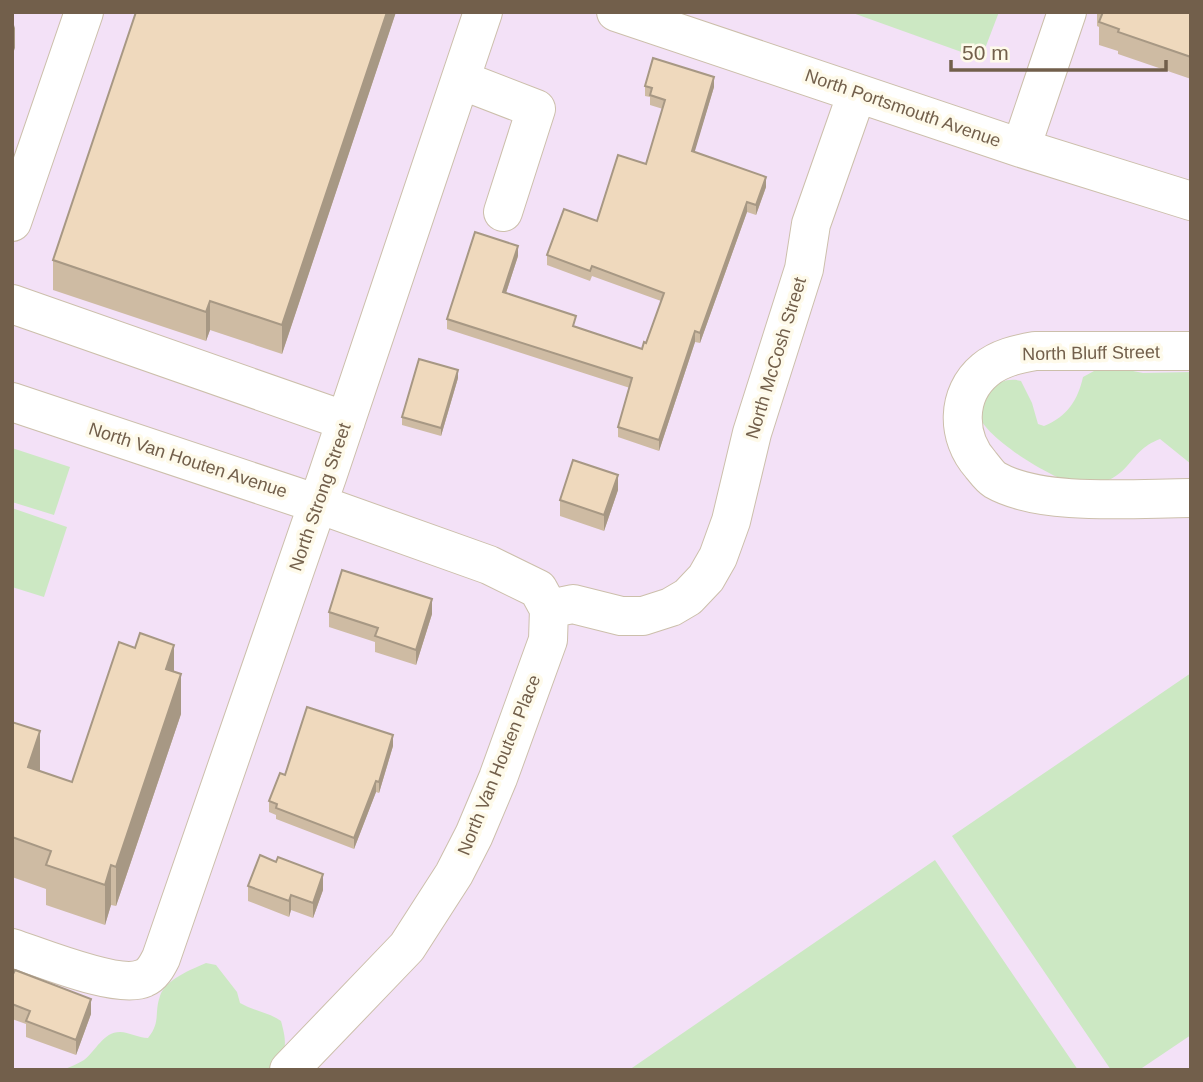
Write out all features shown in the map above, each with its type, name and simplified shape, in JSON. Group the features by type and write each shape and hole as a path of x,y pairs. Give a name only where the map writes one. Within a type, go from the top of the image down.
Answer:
{"street":[{"path":"12,222 84,12"},
{"name":"North Strong Street","path":"12,948 97,976 127,981 146,978 156,968 164,953 483,12"},
{"name":"North Portsmouth Avenue","path":"616,12 1021,148 1191,201"},
{"path":"1021,148 1067,12"},
{"path":"461,80 536,108 503,212"},
{"name":"North McCosh Street","path":"549,609 573,604 621,616 643,616 671,607 688,597 706,578 718,556 731,521 752,433 804,269 811,224 856,93"},
{"path":"12,304 346,421"},
{"name":"North Bluff Street","path":"1191,351 1035,351 1012,355 986,369 969,389 961,422 965,440 975,459 994,479 1020,489 1057,497 1191,498"},
{"name":"North Van Houten Avenue","path":"12,402 318,504 489,565 538,589 549,609"},
{"name":"North Van Houten Place","path":"289,1070 407,947 454,874 498,778 548,640 549,609"}],"shaded area":[{"path":"12,12 1191,12 1191,1070 12,1070"}],"green space":[{"path":"850,12 999,12 981,59"},
{"path":"1118,368 1143,373 1191,372 1191,464 1160,439 1140,451 1121,473 1112,478 1101,483 1074,484 1044,470 1010,449 985,426 980,417 980,405 988,391 1001,382 1017,380 1021,381 1032,403 1038,424 1044,426 1059,418 1070,407 1083,377 1094,371"},
{"path":"12,448 70,467 54,515 12,502"},
{"path":"12,508 67,527 44,597 12,587"},
{"path":"1191,673 1191,1035 1139,1070 1111,1070 952,836"},
{"path":"935,860 1078,1070 629,1070"},
{"path":"206,963 216,965 237,992 240,1003 281,1021 285,1046 275,1070 63,1070 84,1060 104,1038 114,1033 123,1032 148,1038 155,1027 158,1002 163,990 180,976"}],"building":[{"path":"136,12 387,12 282,325 210,301 206,312 53,260"},
{"path":"1103,12 1191,12 1191,57 1118,32 1119,29 1099,22"},
{"path":"653,58 714,77 692,151 766,177 756,205 747,202 700,333 695,331 659,440 618,427 632,378 447,319 475,232 518,246 503,292 576,316 573,326 642,349 664,293 592,266 590,271 547,255 564,209 597,221 618,155 646,164 665,100 650,95 652,88 645,86"},
{"path":"419,359 458,370 441,428 402,417"},
{"path":"573,460 618,475 604,515 560,500"},
{"path":"342,570 432,599 416,650 375,636 378,628 329,612"},
{"path":"140,633 174,645 166,669 181,674 116,867 111,865 105,885 46,865 51,851 12,837 12,722 40,731 28,767 72,782 119,642 135,648"},
{"path":"307,707 393,735 379,782 376,781 354,838 276,808 277,804 269,801 280,773 285,775"},
{"path":"260,855 276,862 278,857 323,874 313,903 291,895 289,901 248,886"},
{"path":"15,970 91,999 76,1040 26,1021 30,1011 12,1004 12,976"}]}
